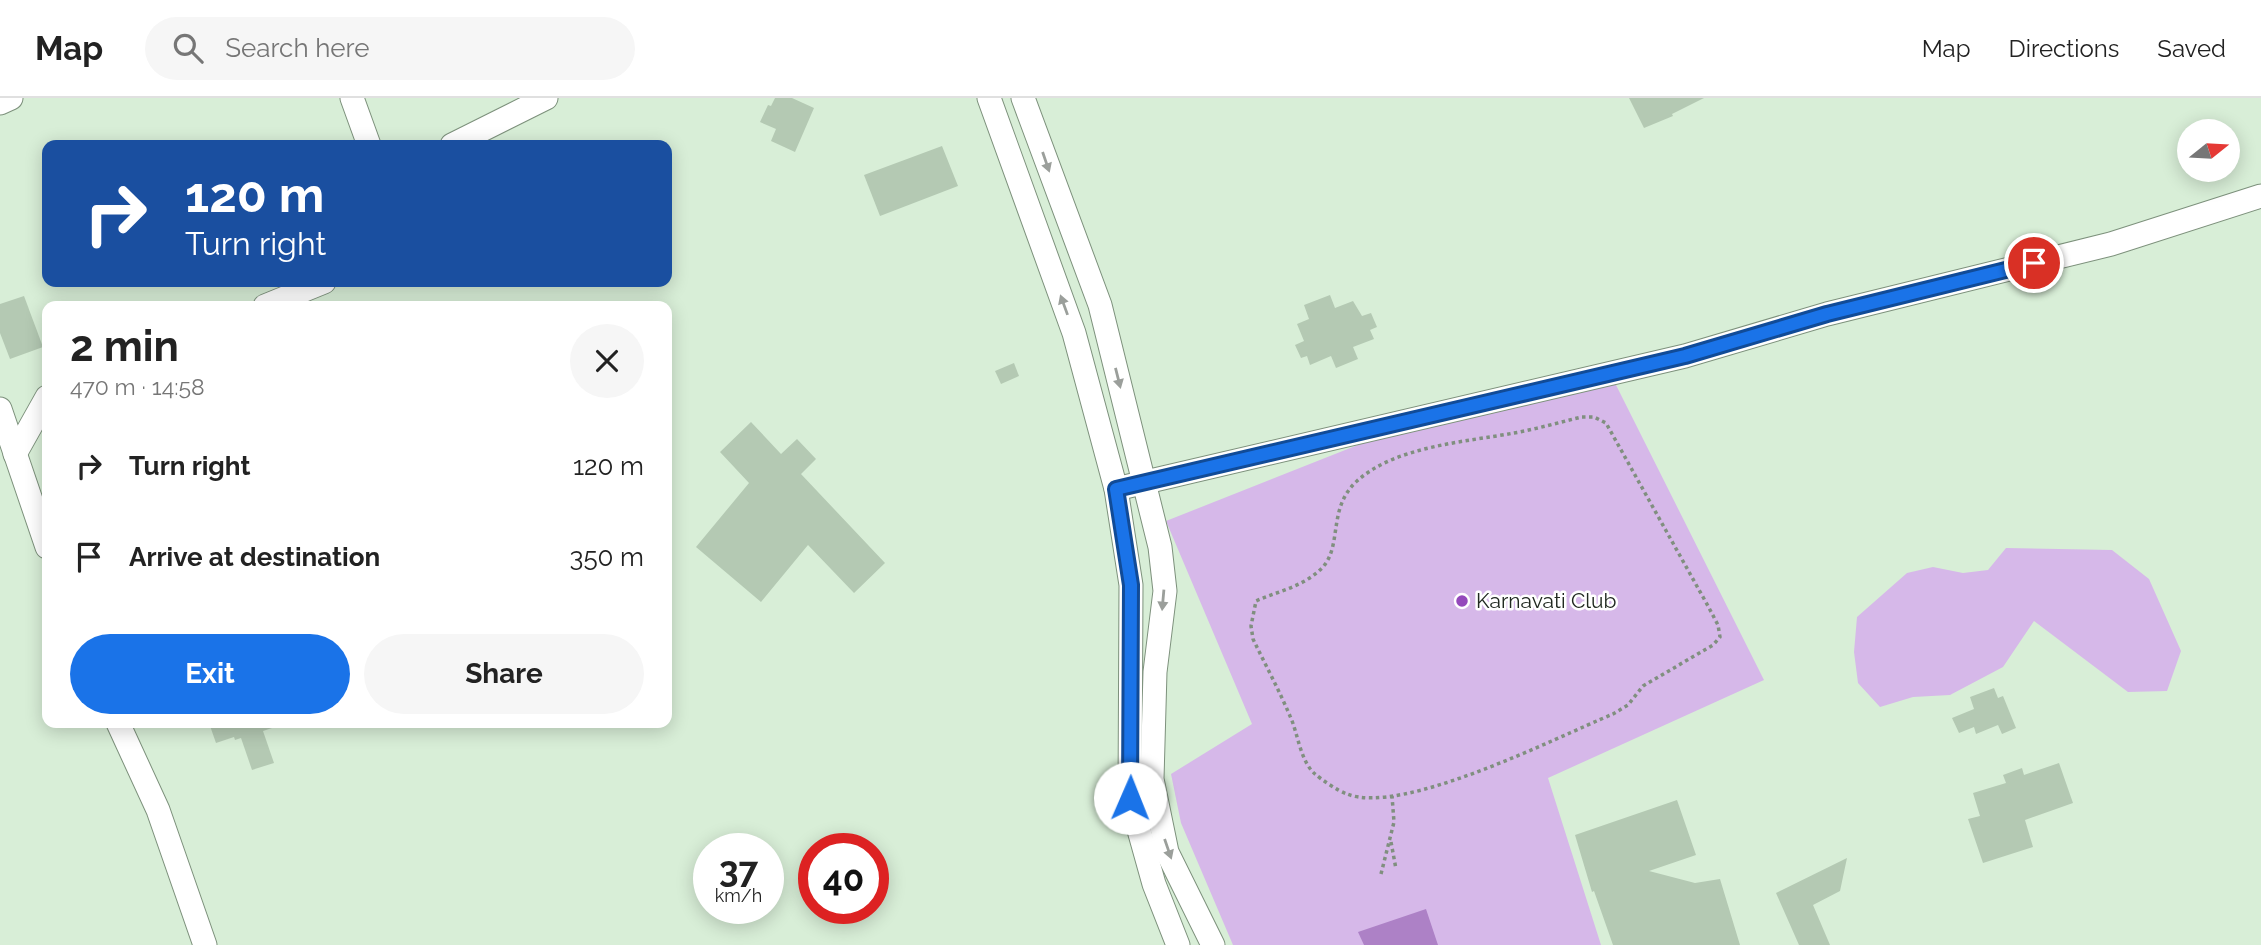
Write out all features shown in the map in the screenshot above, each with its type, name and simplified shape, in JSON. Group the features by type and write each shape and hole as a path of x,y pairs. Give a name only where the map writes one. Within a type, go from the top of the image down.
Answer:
{"street":[{"path":"0,103 11,98"},
{"path":"352,98 367,140"},
{"path":"462,140 546,98"},
{"path":"989,98 1074,333 1116,489 1131,585 1130,798 1154,884 1178,945"},
{"path":"1023,98 1100,305 1160,548 1165,591 1155,672 1152,779 1167,852 1213,945"},
{"path":"1116,489 1685,356 1827,314 2111,244 2261,196"},
{"path":"277,301 312,287"},
{"path":"15,454 42,406"},
{"path":"0,409 42,532"},
{"path":"120,728 158,810 205,945"}],"path":[{"path":"1582,417 1594,417 1606,423 1708,606 1718,625 1720,637 1713,645 1643,686 1628,705 1612,714 1416,794 1392,796 1347,795 1314,773 1301,748 1291,717 1253,639 1251,626 1256,601 1300,584 1323,567 1343,495 1359,479 1384,464 1449,442 1515,433 1582,417"},
{"path":"1381,874 1394,822 1392,796"},
{"path":"1391,840 1396,869"}],"shaded area":[{"name":"Karnavati Club","path":"1615,383 1764,680 1548,778 1601,945 1233,945 1181,823 1171,774 1252,724 1166,521 1373,439"},
{"path":"2006,548 2112,550 2149,579 2181,651 2167,691 2128,692 2034,621 2003,667 1950,695 1913,697 1880,707 1858,683 1854,652 1857,617 1907,573 1933,567 1963,573 1988,570"},
{"path":"1426,909 1438,945 1364,945 1358,932"}],"building":[{"path":"775,98 792,98 814,108 795,152 771,141 776,129 760,122 768,105 771,106"},
{"path":"1629,98 1704,98 1672,114 1673,116 1644,128"},
{"path":"942,146 958,186 880,216 864,175"},
{"path":"1330,295 1335,308 1353,301 1362,316 1371,313 1377,327 1370,330 1374,339 1353,347 1358,359 1336,368 1331,356 1310,365 1307,356 1301,358 1295,345 1304,341 1297,324 1309,319 1304,305"},
{"path":"24,296 42,347 10,359 0,333 0,304"},
{"path":"1014,363 1019,376 1001,384 995,371"},
{"path":"751,422 781,454 797,439 816,459 801,474 885,563 854,593 808,545 761,602 696,547 749,483 720,452"},
{"path":"1994,688 1998,698 2003,696 2016,728 2002,734 1998,725 1976,734 1974,727 1959,733 1952,718 1974,709 1970,697"},
{"path":"211,728 272,728 263,731 274,763 252,770 241,738 235,740 234,737 216,743"},
{"path":"2059,763 2073,803 2025,820 2033,847 1983,863 1968,819 1980,816 1973,793 2006,783 2003,775 2022,768 2024,775"},
{"path":"1677,800 1696,855 1649,871 1695,883 1720,879 1740,945 1613,945 1594,891 1592,892 1575,835"},
{"path":"1847,858 1840,891 1813,905 1830,945 1799,945 1776,893"}],"place":[{"name":"Karnavati Club","path":"1462,601"}],"route":[{"path":"1130,798 1131,585 1116,489 1685,356 1827,314 2034,263"}]}
